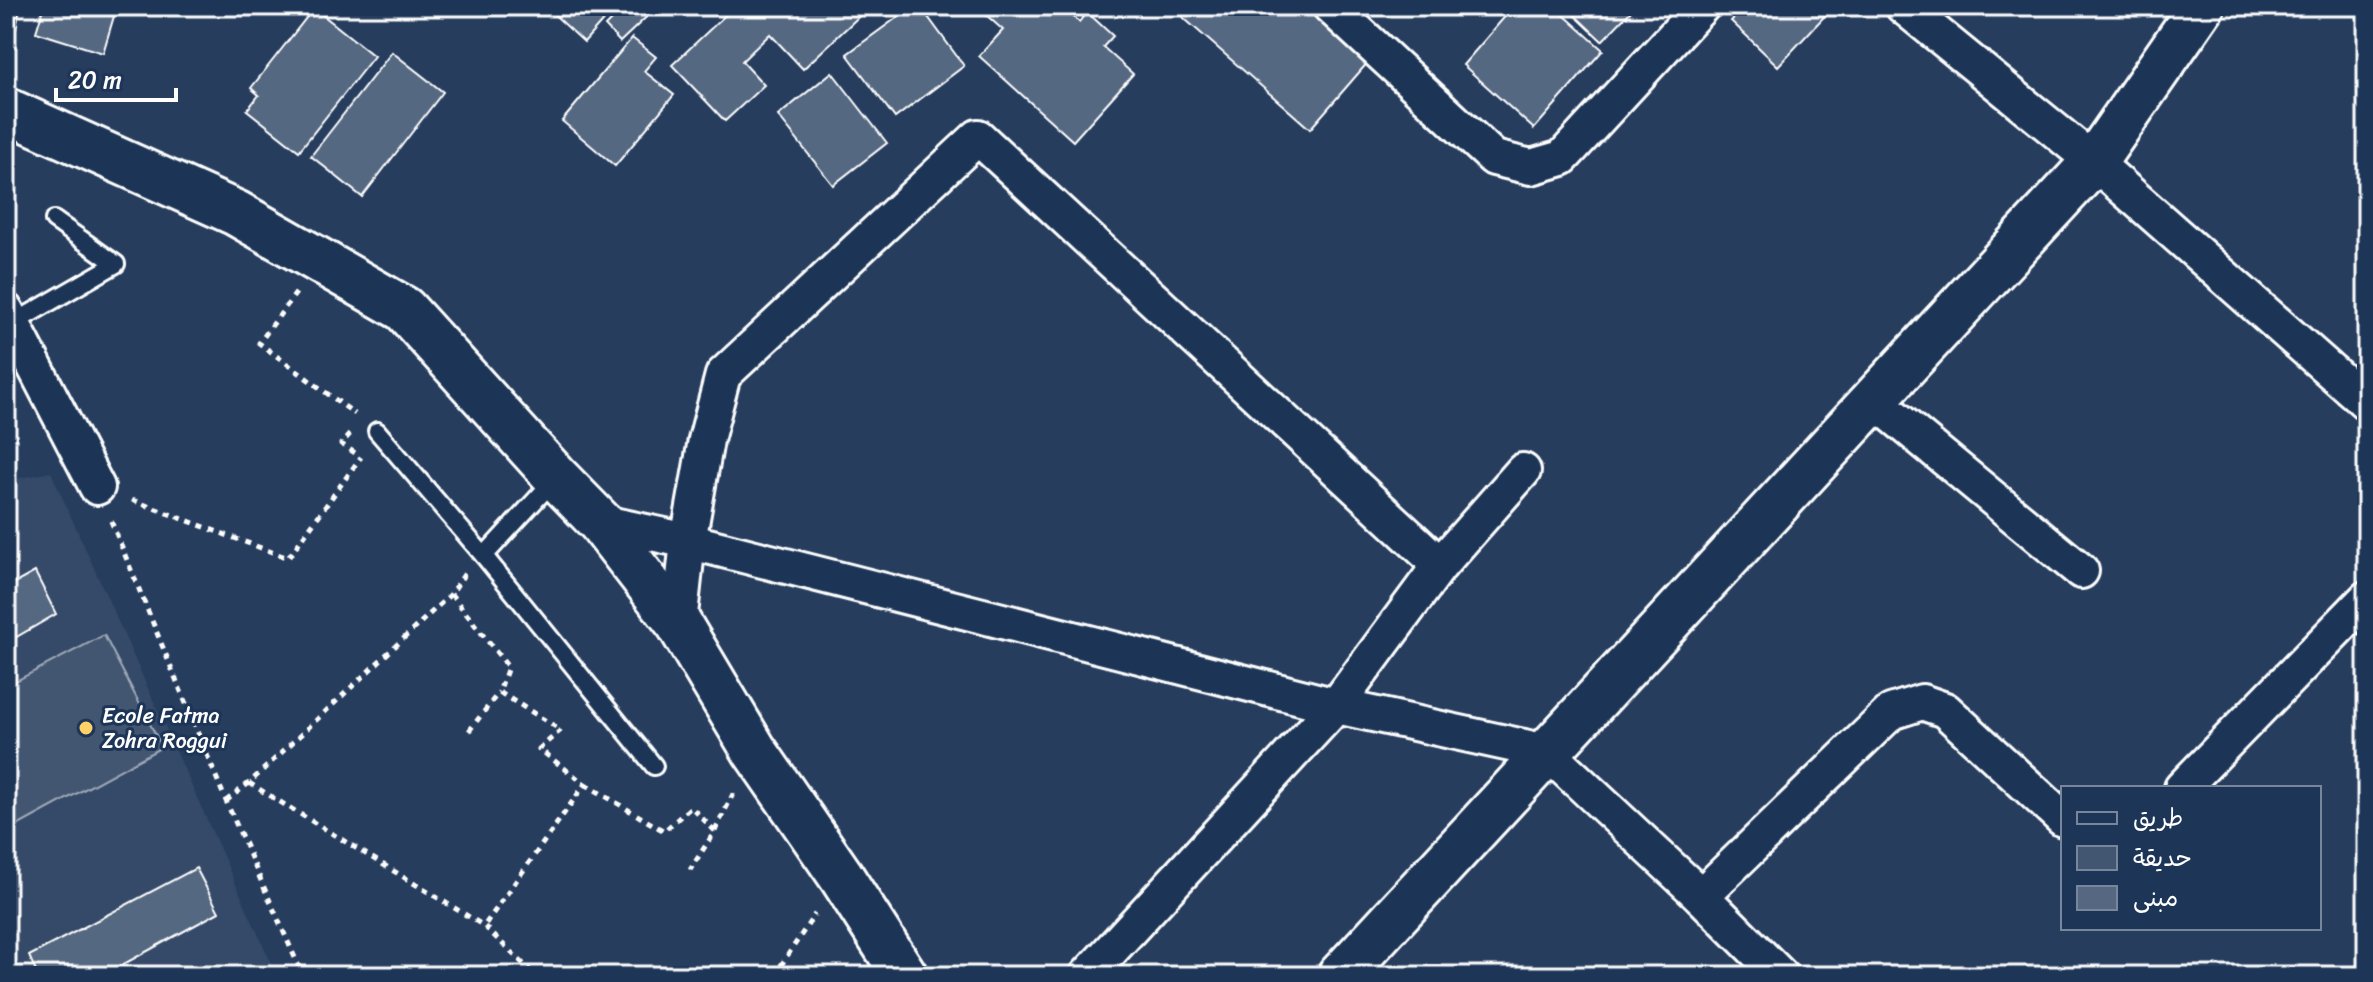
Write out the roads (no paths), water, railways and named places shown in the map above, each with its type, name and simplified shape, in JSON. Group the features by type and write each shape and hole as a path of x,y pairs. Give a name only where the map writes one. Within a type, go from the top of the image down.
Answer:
{"street":[{"path":"1330,6 1494,158 1531,167 1562,158 1702,6"},
{"path":"1903,6 2094,162 2365,395"},
{"path":"2094,162 2168,6"},
{"path":"1340,976 2094,162 2202,6"},
{"path":"7,111 236,213 404,309 600,522 679,624 754,750 905,976"},
{"path":"679,624 688,541 706,440 723,375 978,137 1440,565"},
{"path":"9,317 97,487"},
{"path":"1874,400 2081,571"},
{"path":"1087,976 1336,706 1440,565 1523,471"},
{"path":"600,522 688,541 1336,706 1547,752 1701,896 1781,976"},
{"path":"2184,786 2367,598"},
{"path":"1701,896 1891,712 1922,702 1945,710 2061,817"}],"lane":[{"path":"9,317 116,264 54,220"},
{"path":"377,431 484,556 654,766"},
{"path":"484,556 557,478"}],"place":[{"name":"Ecole Fatma Zohra Roggui","path":"86,728"}]}
